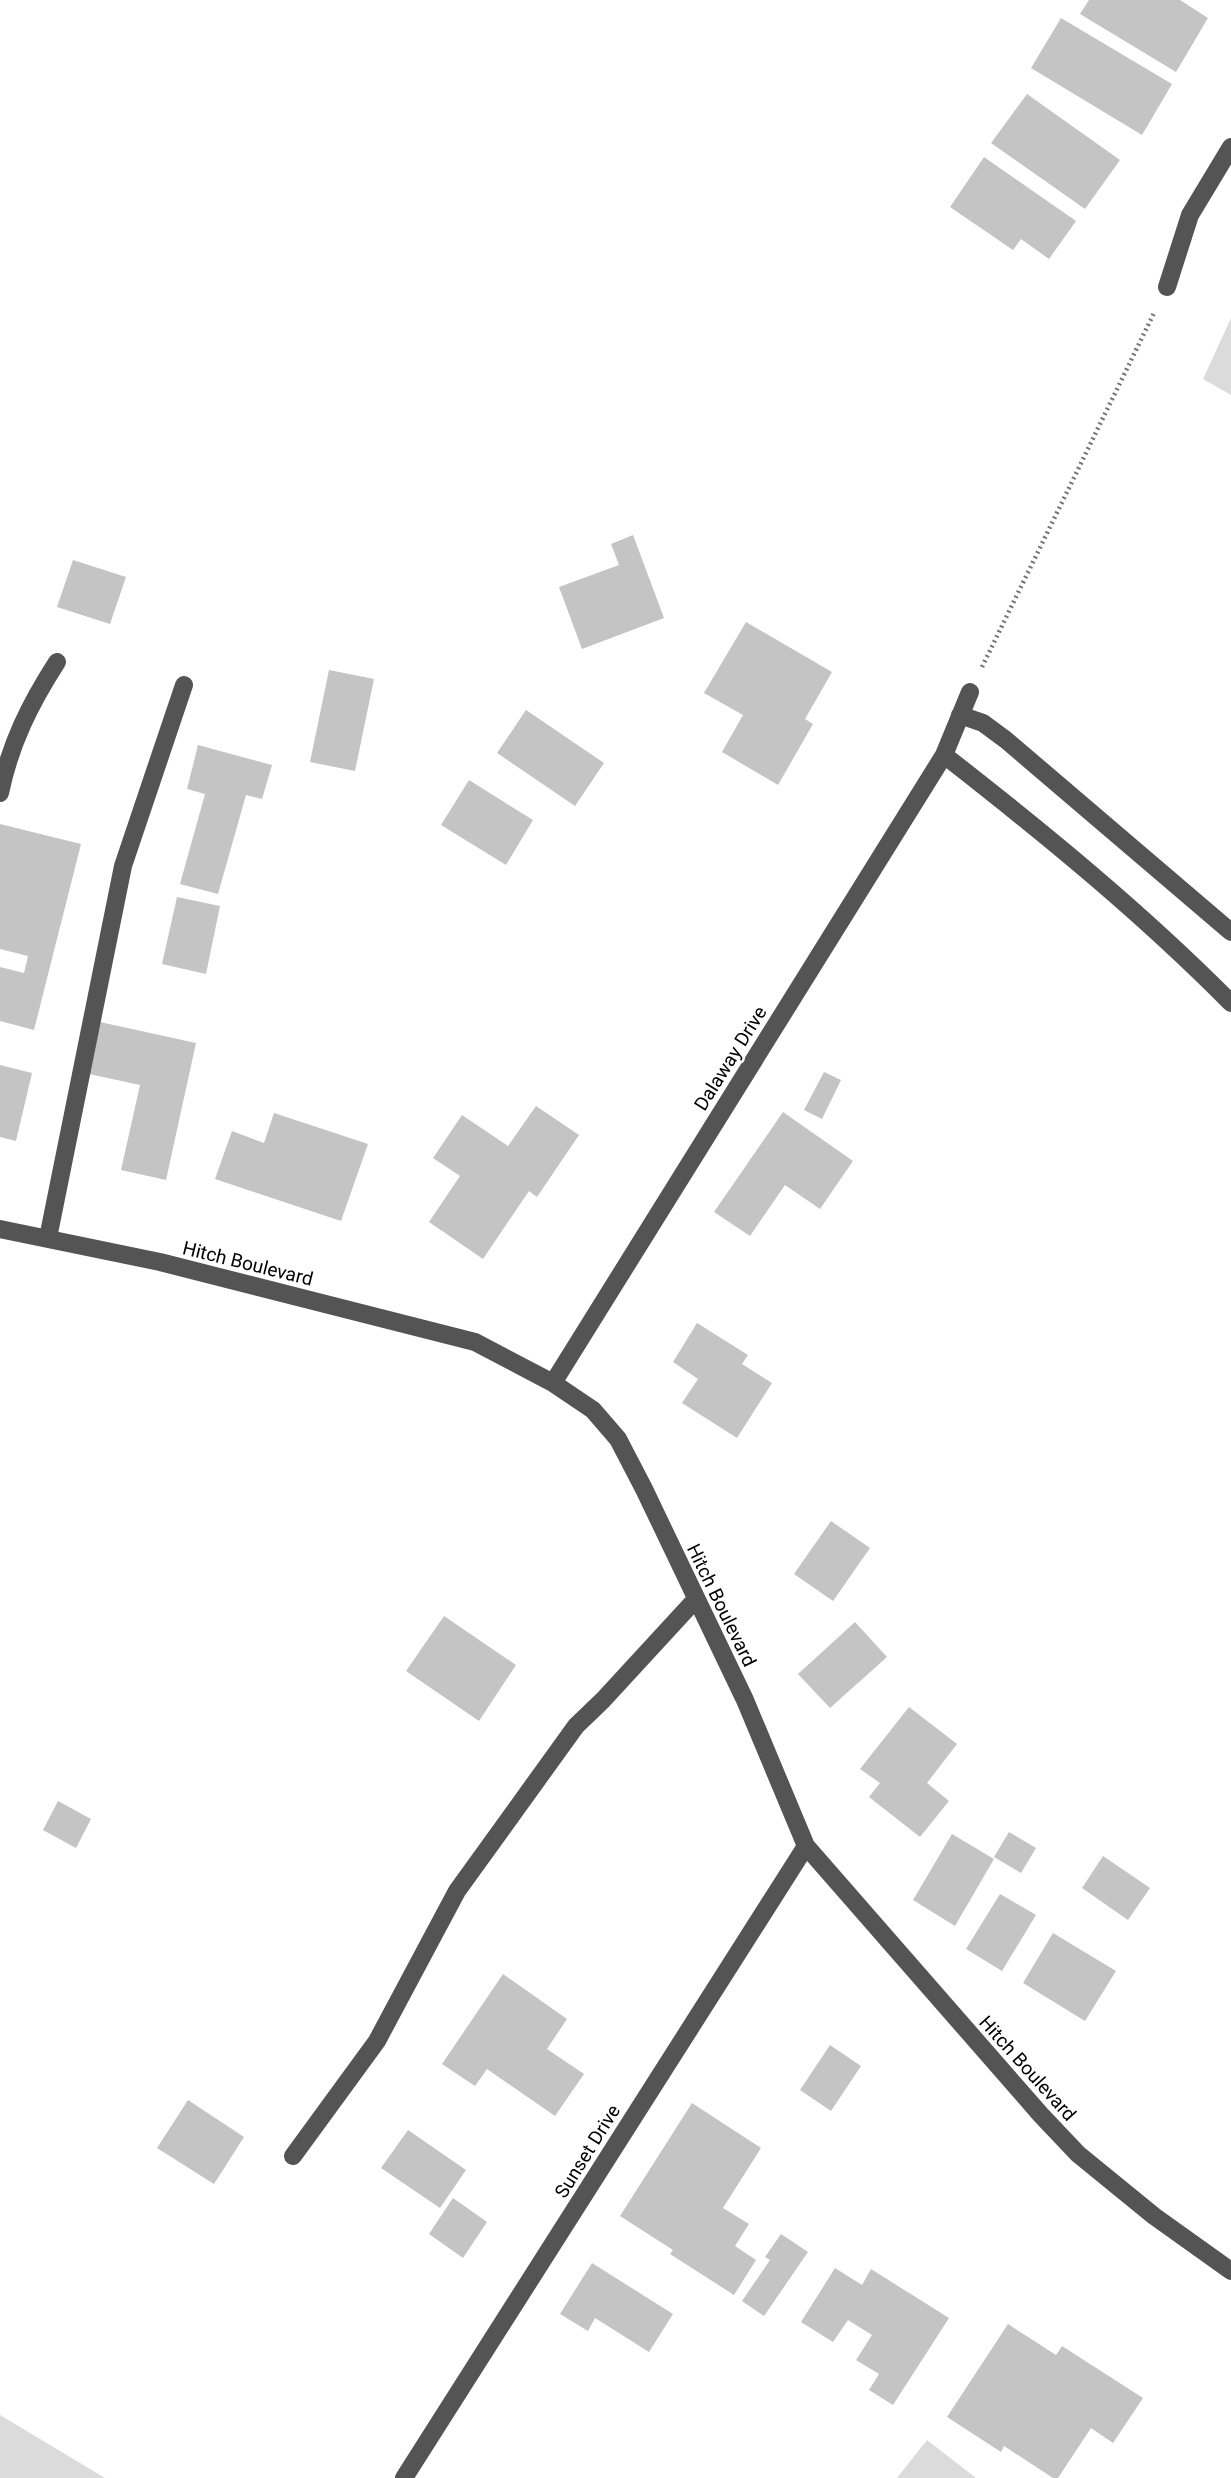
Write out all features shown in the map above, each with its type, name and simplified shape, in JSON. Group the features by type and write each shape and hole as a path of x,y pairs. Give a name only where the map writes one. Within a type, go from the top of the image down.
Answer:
{"street":[{"path":"1167,287 1190,215 1231,147"},
{"path":"0,793 19,727 57,662"},
{"path":"48,1238 123,866 184,685"},
{"name":"Dalaway Drive","path":"553,1383 944,755 970,692"},
{"path":"961,715 984,723 1006,740 1231,932"},
{"path":"944,755 1066,851 1178,949 1231,1003"},
{"name":"Hitch Boulevard","path":"0,1229 159,1262 475,1342 553,1383 593,1410 618,1439 745,1700 806,1846 1078,2154 1154,2216 1231,2271"},
{"path":"293,2156 377,2041 457,1891 568,1737 695,1599"},
{"name":"Sunset Drive","path":"404,2478 806,1846"}],"path":[{"path":"970,692 1167,287"}],"shaded area":[{"path":"1231,318 1231,395 1203,379"},
{"path":"0,2415 105,2478 0,2478"},
{"path":"927,2440 976,2478 897,2478"}],"building":[{"path":"1089,0 1180,0 1208,18 1176,72 1080,14"},
{"path":"1061,18 1172,84 1142,135 1031,68"},
{"path":"1027,94 1120,160 1085,209 991,143"},
{"path":"984,157 1076,221 1049,259 1021,239 1013,250 950,207"},
{"path":"633,535 664,618 582,649 559,587 619,565 611,544"},
{"path":"73,560 126,577 110,624 57,607"},
{"path":"746,622 832,672 805,719 813,724 778,785 722,752 743,715 704,693"},
{"path":"329,670 374,679 355,771 310,762"},
{"path":"526,710 604,763 575,806 497,753"},
{"path":"198,745 272,765 262,799 246,795 218,894 180,884 205,794 187,789"},
{"path":"469,780 533,820 506,865 441,825"},
{"path":"0,824 81,844 34,1030 0,1021 0,967 24,973 28,956 0,949"},
{"path":"177,897 220,906 206,974 162,964"},
{"path":"100,1022 196,1043 166,1180 121,1170 140,1085 89,1074"},
{"path":"0,1065 32,1073 16,1141 0,1137"},
{"path":"824,1072 841,1080 822,1119 804,1110"},
{"path":"536,1106 579,1135 537,1197 529,1191 483,1259 429,1222 460,1176 433,1158 462,1115 508,1146"},
{"path":"783,1112 853,1161 820,1209 785,1185 750,1236 714,1212"},
{"path":"274,1113 368,1144 341,1221 215,1179 232,1131 264,1143"},
{"path":"697,1323 748,1355 742,1364 772,1383 737,1438 682,1403 698,1379 673,1362"},
{"path":"831,1521 870,1548 833,1601 794,1574"},
{"path":"444,1616 516,1665 479,1721 406,1671"},
{"path":"855,1622 887,1657 830,1708 798,1674"},
{"path":"909,1707 957,1744 927,1783 949,1801 920,1837 869,1797 880,1783 860,1769"},
{"path":"58,1801 91,1819 76,1848 43,1830"},
{"path":"1009,1832 1036,1848 1021,1873 994,1857"},
{"path":"952,1834 994,1859 955,1926 913,1900"},
{"path":"1103,1856 1150,1888 1128,1920 1082,1888"},
{"path":"1000,1894 1036,1915 1002,1971 966,1949"},
{"path":"1053,1933 1116,1971 1085,2021 1023,1983"},
{"path":"503,1974 567,2019 547,2049 584,2074 555,2116 487,2069 475,2086 442,2064"},
{"path":"830,2045 861,2066 831,2111 800,2090"},
{"path":"188,2100 244,2137 214,2184 157,2148"},
{"path":"692,2103 761,2148 723,2208 749,2224 735,2246 756,2260 734,2295 670,2254 673,2250 620,2216"},
{"path":"408,2130 466,2170 440,2208 381,2168"},
{"path":"453,2198 487,2222 463,2258 429,2234"},
{"path":"781,2234 808,2252 764,2316 742,2301 770,2260 765,2257"},
{"path":"592,2263 673,2314 649,2352 595,2318 588,2331 560,2314"},
{"path":"835,2268 862,2285 871,2269 949,2318 893,2405 869,2390 879,2374 856,2360 872,2335 848,2320 833,2342 801,2322"},
{"path":"1008,2324 1056,2355 1062,2346 1143,2398 1113,2443 1091,2428 1058,2478 1053,2478 1004,2446 1001,2452 947,2417"}]}
